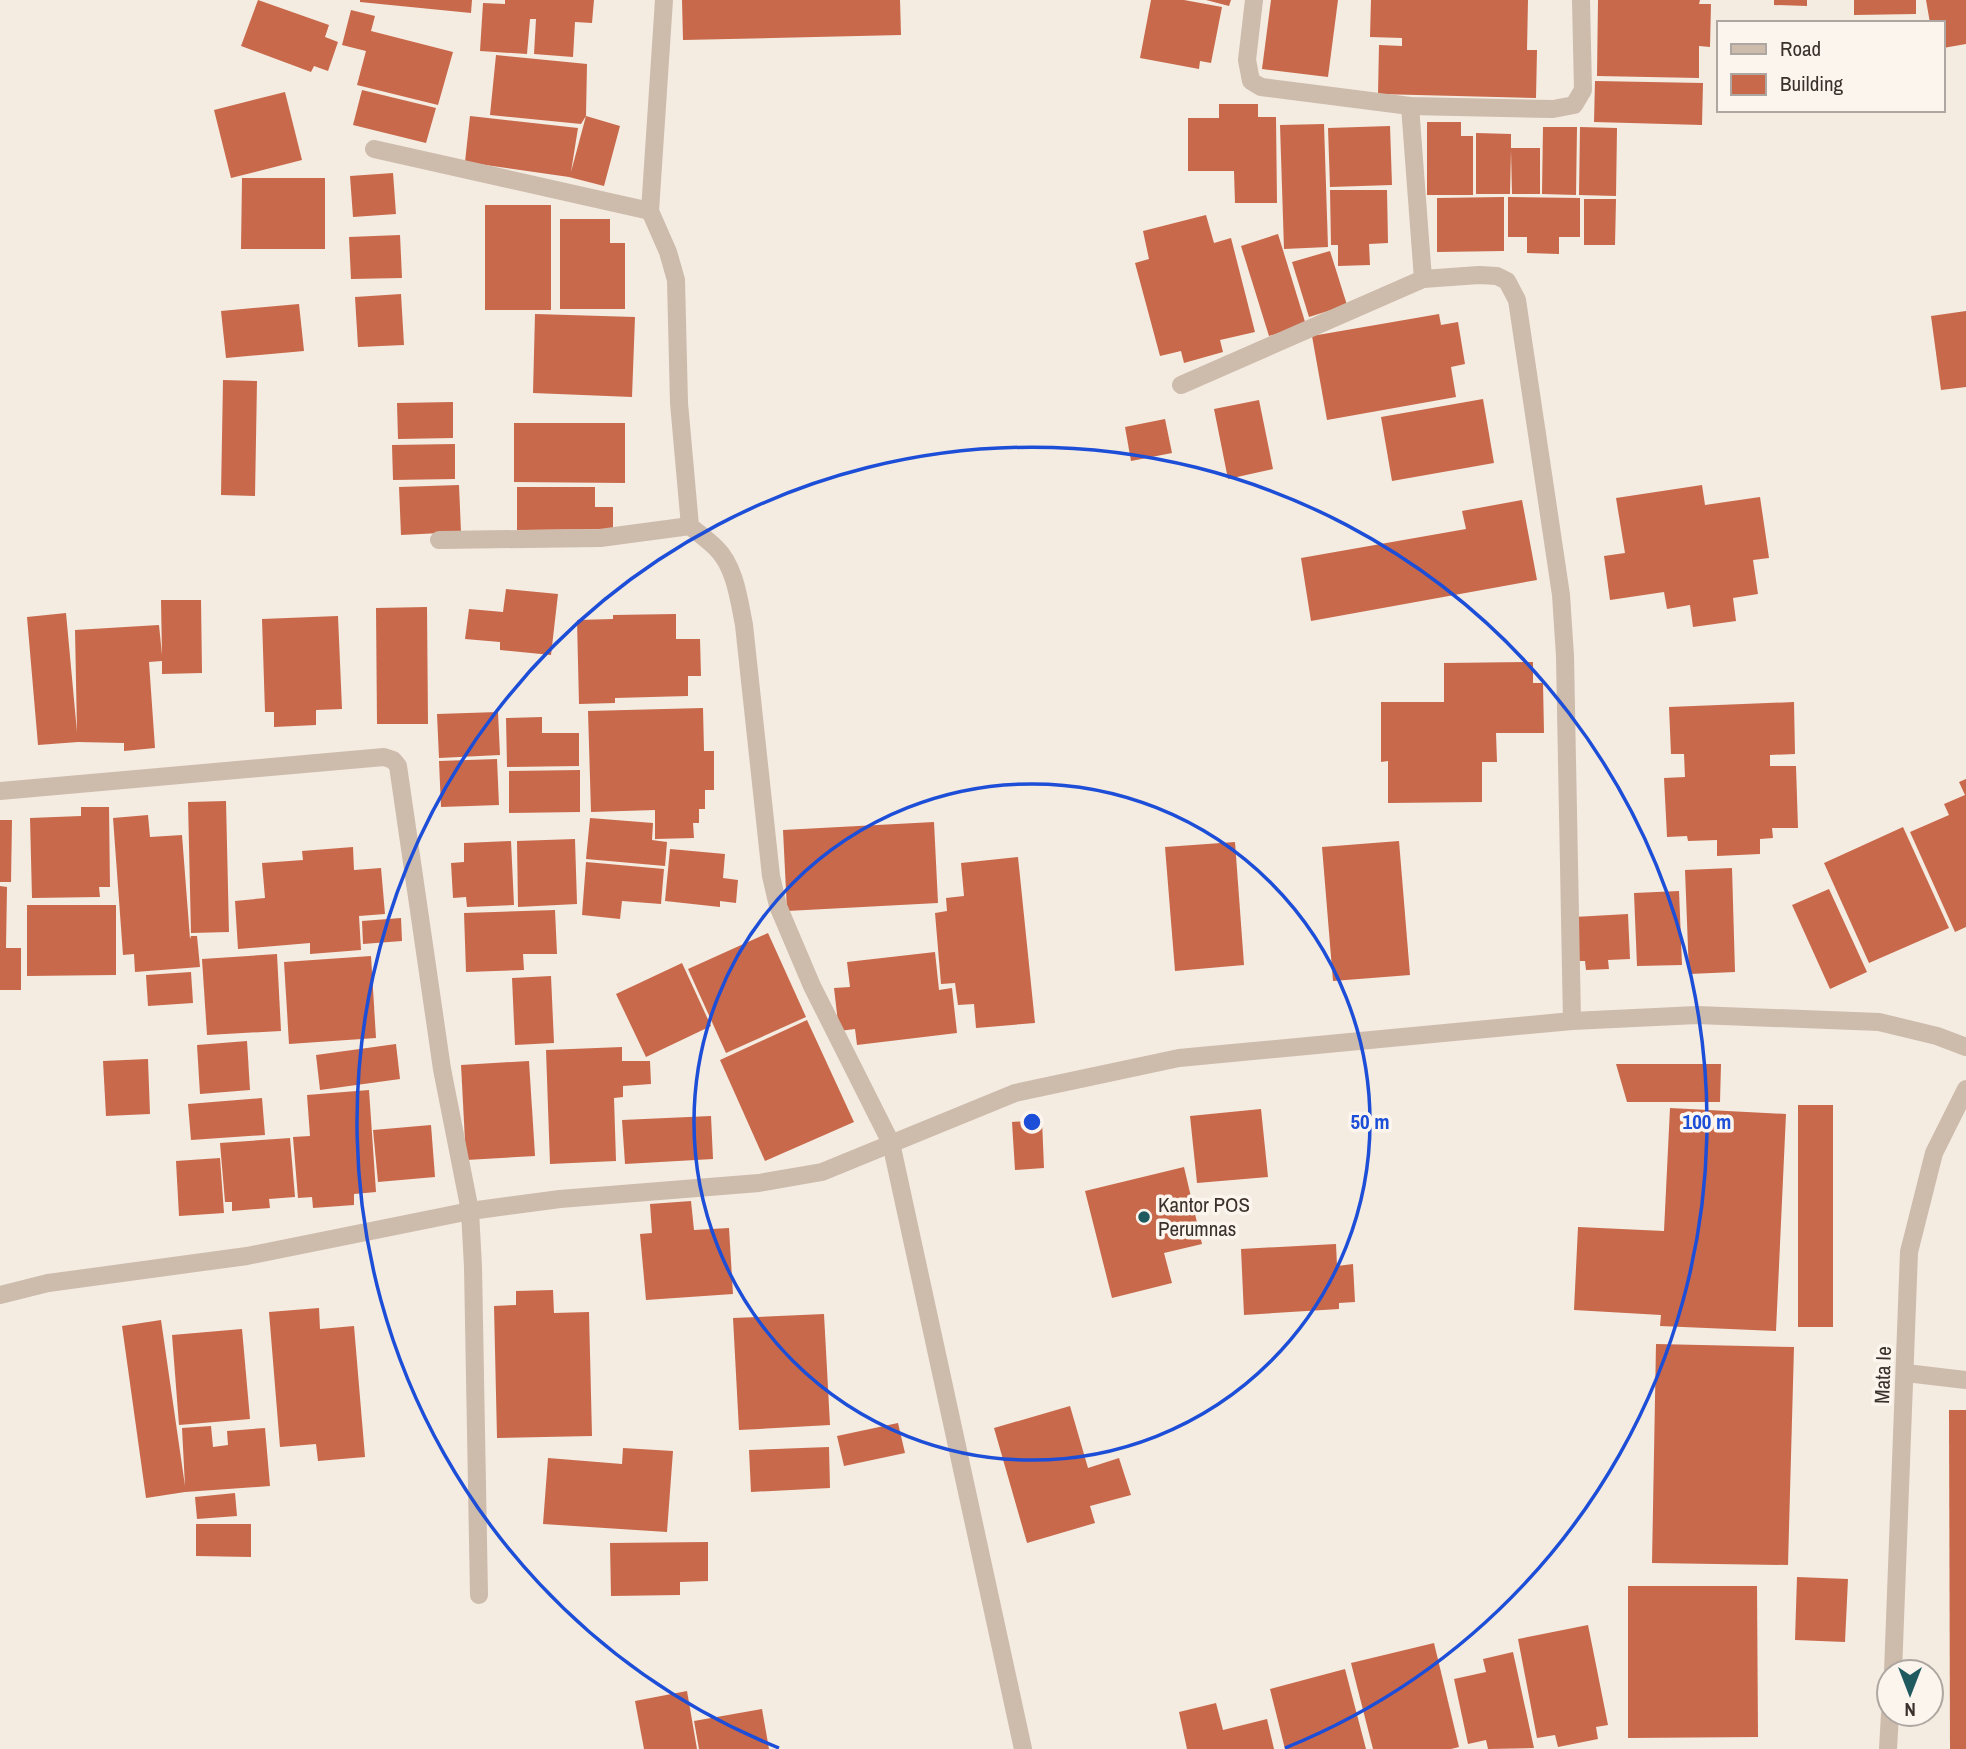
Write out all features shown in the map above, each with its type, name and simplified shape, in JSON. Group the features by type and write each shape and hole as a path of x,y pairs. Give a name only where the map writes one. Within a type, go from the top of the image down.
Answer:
{"street":[{"path":"664,0 650,211 668,252 676,280 678,403 690,527"},
{"path":"1254,0 1247,60 1251,80 1261,86 1274,90 1410,106 1553,109 1574,105 1583,90 1581,0"},
{"path":"1410,106 1423,279"},
{"path":"374,149 650,211"},
{"path":"1181,385 1423,279 1479,275 1497,276 1507,281 1517,300 1561,595 1565,656 1572,1021"},
{"path":"439,540 600,538 690,527 718,549 729,568 744,625 771,876 778,906 812,986 891,1143 1023,1749"},
{"path":"0,791 384,757 393,760 400,773 442,1069 470,1212 474,1281 479,1595"},
{"path":"0,1295 48,1283 247,1255 470,1212 560,1199 759,1183 822,1172 1015,1093 1179,1058 1572,1021 1697,1015 1879,1023 1937,1036 1966,1047"},
{"name":"Mata Ie","path":"1894,1658 1909,1252 1934,1153 1966,1089"},
{"path":"1906,1373 1966,1380"},
{"path":"1888,1749 1889,1728"}],"building":[{"path":"258,0 329,25 325,37 338,42 328,71 314,66 311,72 241,46"},
{"path":"360,0 472,0 471,13"},
{"path":"505,0 594,0 592,23 575,22 573,57 534,54 536,19 530,19 527,54 480,51 483,3 505,4"},
{"path":"682,0 900,0 901,35 683,40"},
{"path":"1151,0 1184,0 1222,7 1211,63 1200,61 1199,69 1140,58"},
{"path":"1206,0 1231,0 1229,6"},
{"path":"1271,0 1338,0 1328,77 1262,69"},
{"path":"1371,0 1528,0 1527,50 1537,50 1536,98 1378,94 1379,45 1402,46 1402,38 1370,37"},
{"path":"1598,0 1700,0 1699,4 1711,4 1710,47 1699,46 1699,78 1597,76"},
{"path":"1774,0 1807,0 1807,6 1774,5"},
{"path":"1854,0 1916,0 1916,14 1854,15"},
{"path":"1926,0 1966,0 1966,44 1945,48 1945,21 1930,21"},
{"path":"351,10 375,16 371,31 453,52 438,105 357,85 366,51 342,45"},
{"path":"496,55 587,64 586,116 581,124 490,115"},
{"path":"1595,81 1703,83 1702,125 1594,122"},
{"path":"362,90 436,108 426,143 353,125"},
{"path":"285,92 302,160 231,178 214,110"},
{"path":"1219,104 1258,104 1258,117 1276,117 1277,203 1235,203 1234,171 1188,171 1188,118 1219,118"},
{"path":"470,116 578,128 571,172 586,116 620,126 604,186 569,177 465,162"},
{"path":"1427,122 1461,122 1461,136 1473,136 1473,195 1427,195"},
{"path":"1324,124 1328,247 1284,249 1280,125"},
{"path":"1390,126 1392,185 1330,187 1328,128"},
{"path":"1543,127 1577,127 1576,195 1542,194"},
{"path":"1580,127 1617,128 1616,196 1579,195"},
{"path":"1476,133 1511,134 1511,148 1540,148 1540,194 1512,194 1511,150 1510,194 1476,194"},
{"path":"393,173 396,214 353,217 350,176"},
{"path":"242,178 325,178 325,249 241,249"},
{"path":"1330,190 1387,190 1388,243 1369,244 1370,265 1338,266 1338,245 1331,245"},
{"path":"1504,197 1504,251 1437,252 1437,198"},
{"path":"1508,197 1580,198 1580,237 1559,237 1559,254 1527,253 1527,237 1508,237"},
{"path":"1584,199 1616,199 1615,245 1584,245"},
{"path":"485,205 551,205 551,310 485,310"},
{"path":"1206,215 1214,243 1231,238 1255,332 1220,340 1223,352 1184,363 1181,351 1160,356 1135,263 1149,259 1143,231"},
{"path":"560,219 610,219 610,243 625,243 625,309 560,309"},
{"path":"1278,234 1306,325 1269,336 1241,246"},
{"path":"400,235 402,278 351,279 349,237"},
{"path":"1330,251 1347,305 1309,317 1292,262"},
{"path":"401,294 404,345 358,347 355,297"},
{"path":"299,304 304,351 226,358 221,311"},
{"path":"1966,311 1966,387 1941,390 1931,316"},
{"path":"535,314 635,317 632,397 533,393"},
{"path":"1439,314 1441,325 1458,322 1465,364 1451,367 1456,397 1327,420 1312,336"},
{"path":"223,380 257,381 255,496 221,495"},
{"path":"1483,399 1494,463 1392,481 1381,417"},
{"path":"1259,400 1273,469 1228,479 1214,409"},
{"path":"453,402 453,438 398,439 397,403"},
{"path":"1165,419 1172,453 1131,461 1125,427"},
{"path":"514,423 625,423 625,483 514,482"},
{"path":"455,444 455,479 393,480 392,445"},
{"path":"459,485 461,532 401,535 399,487"},
{"path":"1702,485 1705,505 1760,497 1769,558 1753,560 1758,594 1733,598 1736,621 1693,627 1690,605 1667,609 1664,592 1610,600 1604,556 1625,553 1616,498"},
{"path":"517,487 595,487 595,507 613,507 613,529 517,530"},
{"path":"1522,500 1537,580 1311,621 1301,558 1466,529 1462,511"},
{"path":"506,589 558,594 551,655 500,650 500,642 465,639 469,609 503,612"},
{"path":"161,600 201,600 202,673 162,674 162,661 149,662 155,748 124,751 124,743 38,745 27,617 66,613 77,732 75,630 159,625 162,655"},
{"path":"427,607 428,724 377,724 376,608"},
{"path":"676,614 676,639 700,639 701,676 688,676 688,696 615,698 615,703 579,704 577,620 613,619 613,615"},
{"path":"338,616 342,709 316,710 316,725 274,727 274,712 265,712 262,619"},
{"path":"1533,662 1533,683 1543,683 1544,733 1496,733 1497,762 1482,762 1482,802 1388,803 1388,761 1381,762 1381,702 1444,702 1444,663"},
{"path":"1794,702 1795,754 1770,755 1770,766 1796,766 1798,828 1772,828 1773,838 1760,839 1760,854 1717,856 1717,840 1688,841 1687,836 1667,837 1664,778 1685,777 1684,754 1671,754 1669,707"},
{"path":"703,708 704,751 714,751 714,790 705,790 705,809 699,809 699,823 693,823 694,838 655,839 655,810 591,812 588,711"},
{"path":"498,712 500,755 439,758 437,714"},
{"path":"542,717 542,733 579,733 579,766 507,767 506,718"},
{"path":"497,759 499,805 441,807 439,761"},
{"path":"580,770 580,812 509,813 509,771"},
{"path":"1966,779 1966,927 1955,932 1910,832 1949,815 1944,804 1965,795 1959,782"},
{"path":"226,801 229,932 191,933 188,802"},
{"path":"81,807 109,807 110,887 99,887 100,897 32,898 30,818 81,816"},
{"path":"148,815 150,837 182,835 190,939 191,936 197,936 200,967 135,972 134,954 123,955 113,818"},
{"path":"590,818 653,823 652,840 667,842 665,866 586,859"},
{"path":"0,820 12,820 11,882 0,882"},
{"path":"934,822 938,903 787,911 783,830"},
{"path":"1903,827 1949,928 1869,963 1824,863"},
{"path":"575,839 577,904 518,907 517,841"},
{"path":"511,841 514,905 467,907 466,897 453,898 451,863 464,862 464,843"},
{"path":"1399,841 1410,975 1333,981 1322,847"},
{"path":"1235,842 1244,965 1175,971 1165,847"},
{"path":"353,847 354,870 381,868 385,914 359,916 361,950 310,954 310,943 238,949 235,901 265,898 262,863 303,860 302,851"},
{"path":"670,849 725,854 723,878 738,880 736,903 720,901 720,907 665,901"},
{"path":"1018,857 1035,1023 976,1028 974,1004 958,1005 955,983 941,984 935,913 947,911 946,898 964,896 961,863"},
{"path":"586,862 664,869 661,904 622,901 620,919 582,915"},
{"path":"1732,868 1735,972 1689,974 1685,870"},
{"path":"0,886 7,887 6,948 21,948 21,990 0,990"},
{"path":"1829,889 1867,972 1830,989 1792,905"},
{"path":"1679,891 1682,965 1637,966 1634,893"},
{"path":"27,905 116,905 116,975 27,976"},
{"path":"555,910 557,954 523,954 524,970 466,972 464,913"},
{"path":"1628,914 1630,959 1608,960 1609,969 1586,970 1585,961 1576,961 1574,917"},
{"path":"401,918 402,941 363,944 362,921"},
{"path":"768,933 806,1017 726,1053 688,969"},
{"path":"935,952 939,990 952,988 957,1033 857,1045 855,1029 839,1031 834,988 850,987 847,962"},
{"path":"277,954 281,1031 207,1035 202,959"},
{"path":"371,956 376,1038 289,1044 284,962"},
{"path":"682,963 711,1026 646,1057 616,994"},
{"path":"191,972 193,1003 148,1006 146,975"},
{"path":"551,976 554,1043 515,1045 512,978"},
{"path":"807,1020 854,1122 765,1161 720,1060"},
{"path":"247,1041 250,1090 200,1094 197,1045"},
{"path":"396,1044 400,1079 320,1090 316,1055"},
{"path":"622,1047 622,1061 650,1061 651,1084 623,1086 623,1097 614,1098 616,1161 550,1164 546,1050"},
{"path":"148,1059 150,1114 106,1116 103,1061"},
{"path":"529,1061 535,1156 466,1160 461,1065"},
{"path":"1616,1064 1721,1064 1720,1102 1627,1102"},
{"path":"369,1090 376,1192 354,1194 354,1205 313,1208 312,1197 298,1198 293,1137 310,1136 307,1095"},
{"path":"262,1098 265,1135 191,1140 188,1104"},
{"path":"1798,1105 1833,1105 1833,1327 1798,1327"},
{"path":"1670,1108 1786,1114 1776,1331 1660,1326 1661,1315 1574,1310 1578,1227 1664,1231"},
{"path":"1261,1109 1268,1177 1197,1183 1190,1116"},
{"path":"711,1116 713,1159 625,1164 622,1120"},
{"path":"1042,1120 1044,1168 1015,1170 1012,1122"},
{"path":"431,1125 435,1177 378,1182 373,1130"},
{"path":"290,1138 295,1197 269,1199 270,1208 232,1211 232,1202 225,1202 220,1143"},
{"path":"220,1158 224,1213 179,1216 176,1161"},
{"name":"Kantor POS Perumnas","path":"1184,1167 1202,1244 1164,1253 1172,1283 1112,1298 1085,1191"},
{"path":"691,1201 694,1230 729,1228 733,1294 646,1300 640,1234 652,1233 650,1204"},
{"path":"1336,1244 1337,1266 1353,1264 1355,1302 1339,1303 1339,1309 1244,1315 1241,1249"},
{"path":"553,1290 554,1313 589,1312 592,1436 497,1438 494,1306 516,1305 516,1291"},
{"path":"319,1308 320,1329 354,1326 365,1457 318,1461 316,1444 280,1447 269,1312"},
{"path":"824,1314 830,1425 739,1430 733,1318"},
{"path":"161,1320 185,1486 182,1428 211,1426 213,1447 228,1445 227,1431 265,1428 270,1486 185,1492 146,1498 122,1326"},
{"path":"242,1329 250,1419 179,1425 172,1335"},
{"path":"1656,1344 1794,1347 1788,1565 1652,1563"},
{"path":"1070,1406 1088,1468 1119,1458 1131,1495 1090,1506 1095,1523 1027,1543 994,1428"},
{"path":"1949,1410 1966,1410 1966,1749 1950,1749"},
{"path":"898,1423 905,1453 844,1466 837,1436"},
{"path":"829,1447 830,1488 751,1492 749,1450"},
{"path":"623,1448 673,1451 667,1532 543,1524 548,1458 622,1464"},
{"path":"235,1493 237,1516 197,1519 195,1497"},
{"path":"196,1524 251,1524 251,1557 196,1556"},
{"path":"708,1542 708,1581 680,1582 680,1595 611,1596 610,1543"},
{"path":"1797,1577 1848,1579 1845,1642 1795,1640"},
{"path":"1628,1586 1757,1586 1758,1737 1628,1738"},
{"path":"1588,1625 1608,1725 1596,1727 1598,1739 1558,1747 1555,1735 1537,1738 1518,1639"},
{"path":"1434,1643 1459,1747 1373,1749 1351,1663"},
{"path":"1513,1652 1534,1748 1488,1749 1486,1740 1468,1744 1454,1679 1486,1672 1483,1659"},
{"path":"1345,1669 1366,1749 1285,1749 1270,1689"},
{"path":"687,1691 697,1749 644,1749 635,1701"},
{"path":"1216,1703 1223,1730 1267,1719 1274,1749 1187,1749 1179,1712"},
{"path":"762,1709 769,1749 699,1749 694,1721"}],"place":[{"name":"Kantor POS Perumnas","path":"1144,1217"}]}
